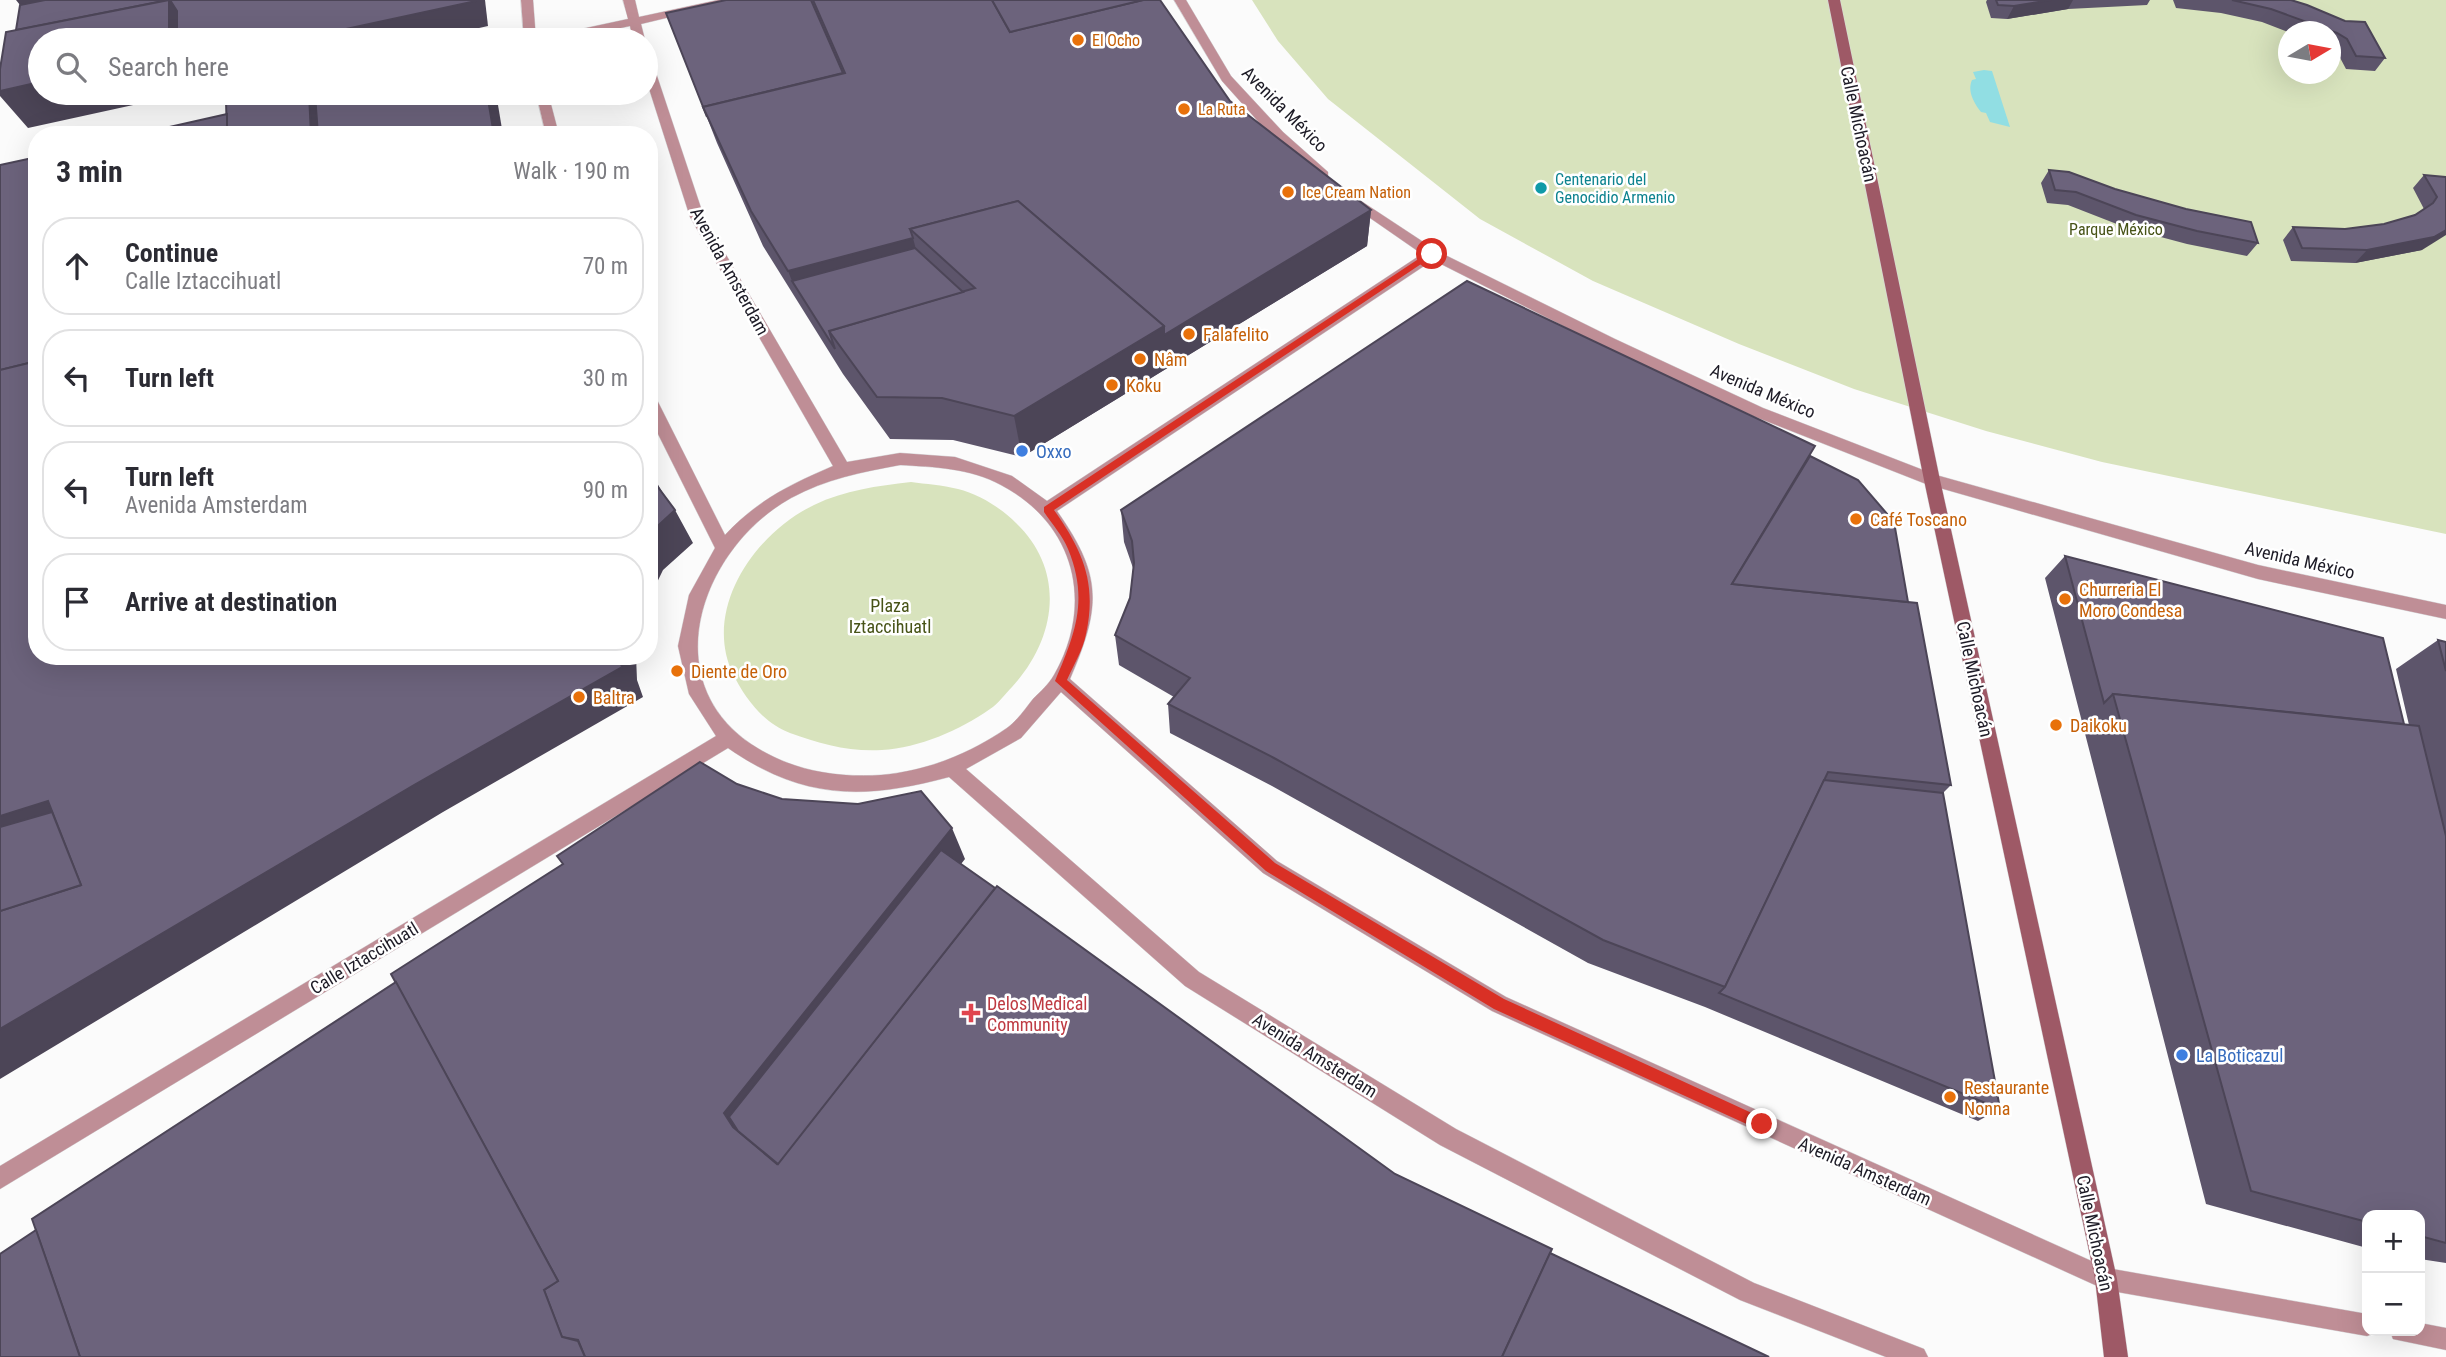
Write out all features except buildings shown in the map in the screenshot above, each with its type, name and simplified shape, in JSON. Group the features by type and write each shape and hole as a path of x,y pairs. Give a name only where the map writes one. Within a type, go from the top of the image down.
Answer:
{"street":[{"path":"527,0 529,28"},
{"path":"629,0 635,28"},
{"path":"602,28 735,0"},
{"name":"Avenida México","path":"1180,0 1227,78 1278,135 1339,189 1432,254 1758,412 1932,480 2258,572 2446,612"},
{"name":"Calle Michoacán","path":"1834,0 1932,480 2106,1279 2116,1357"},
{"name":"Avenida Amsterdam","path":"658,98 697,217 843,469"},
{"path":"545,105 551,126"},
{"path":"1047,509 1432,254"},
{"path":"658,418 723,548"},
{"path":"900,460 956,463 1006,480 1047,509 1073,546 1085,588 1080,635 1060,681 1015,732 952,768 903,781 841,783 805,778 774,766 728,738 698,694 687,646 697,594 723,548 751,518 785,494 843,469 900,460"},
{"name":"Avenida Amsterdam","path":"1060,681 1270,867 1499,1004 2106,1279 2362,1324"},
{"name":"Calle Iztaccihuatl","path":"0,1178 728,738"},
{"name":"Avenida Amsterdam","path":"952,768 1192,979 1448,1137 1748,1292 1916,1357"},
{"path":"2425,1335 2446,1339"}],"green space":[{"name":"Parque México","path":"1252,0 2446,0 2446,534 2102,462 1986,431 1854,389 1739,344 1593,281 1480,219 1328,99 1278,41"},
{"name":"Plaza Iztaccihuatl","path":"911,482 966,491 982,498 1010,517 1032,542 1043,562 1049,583 1050,605 1039,647 1027,668 993,707 966,724 925,742 896,749 858,750 824,744 780,729 756,709 743,692 733,674 725,649 724,624 729,599 740,576 754,554 772,534 814,505 849,492"}],"water":[{"path":"1992,71 2010,127 1990,122 1986,113 1981,112 1974,101 1970,88 1972,80 1976,79 1973,72"}],"place":[{"name":"El Ocho","path":"1078,40"},
{"name":"La Ruta","path":"1184,109"},
{"name":"Centenario del Genocidio Armenio","path":"1541,188"},
{"name":"Ice Cream Nation","path":"1288,192"},
{"name":"Falafelito","path":"1189,334"},
{"name":"Nâm","path":"1140,359"},
{"name":"Koku","path":"1112,385"},
{"name":"Oxxo","path":"1022,451"},
{"name":"Café Toscano","path":"1856,519"},
{"name":"Churreria El Moro Condesa","path":"2065,599"},
{"name":"Diente de Oro","path":"677,671"},
{"name":"Baltra","path":"579,697"},
{"name":"Daikoku","path":"2056,725"},
{"name":"Delos Medical Community","path":"971,1013"},
{"name":"La Boticazul","path":"2182,1055"},
{"name":"Restaurante Nonna","path":"1950,1097"}],"route":[{"path":"1432,254 1047,509 1073,546 1085,588 1080,635 1060,681 1270,867 1499,1004 1762,1124"}]}
